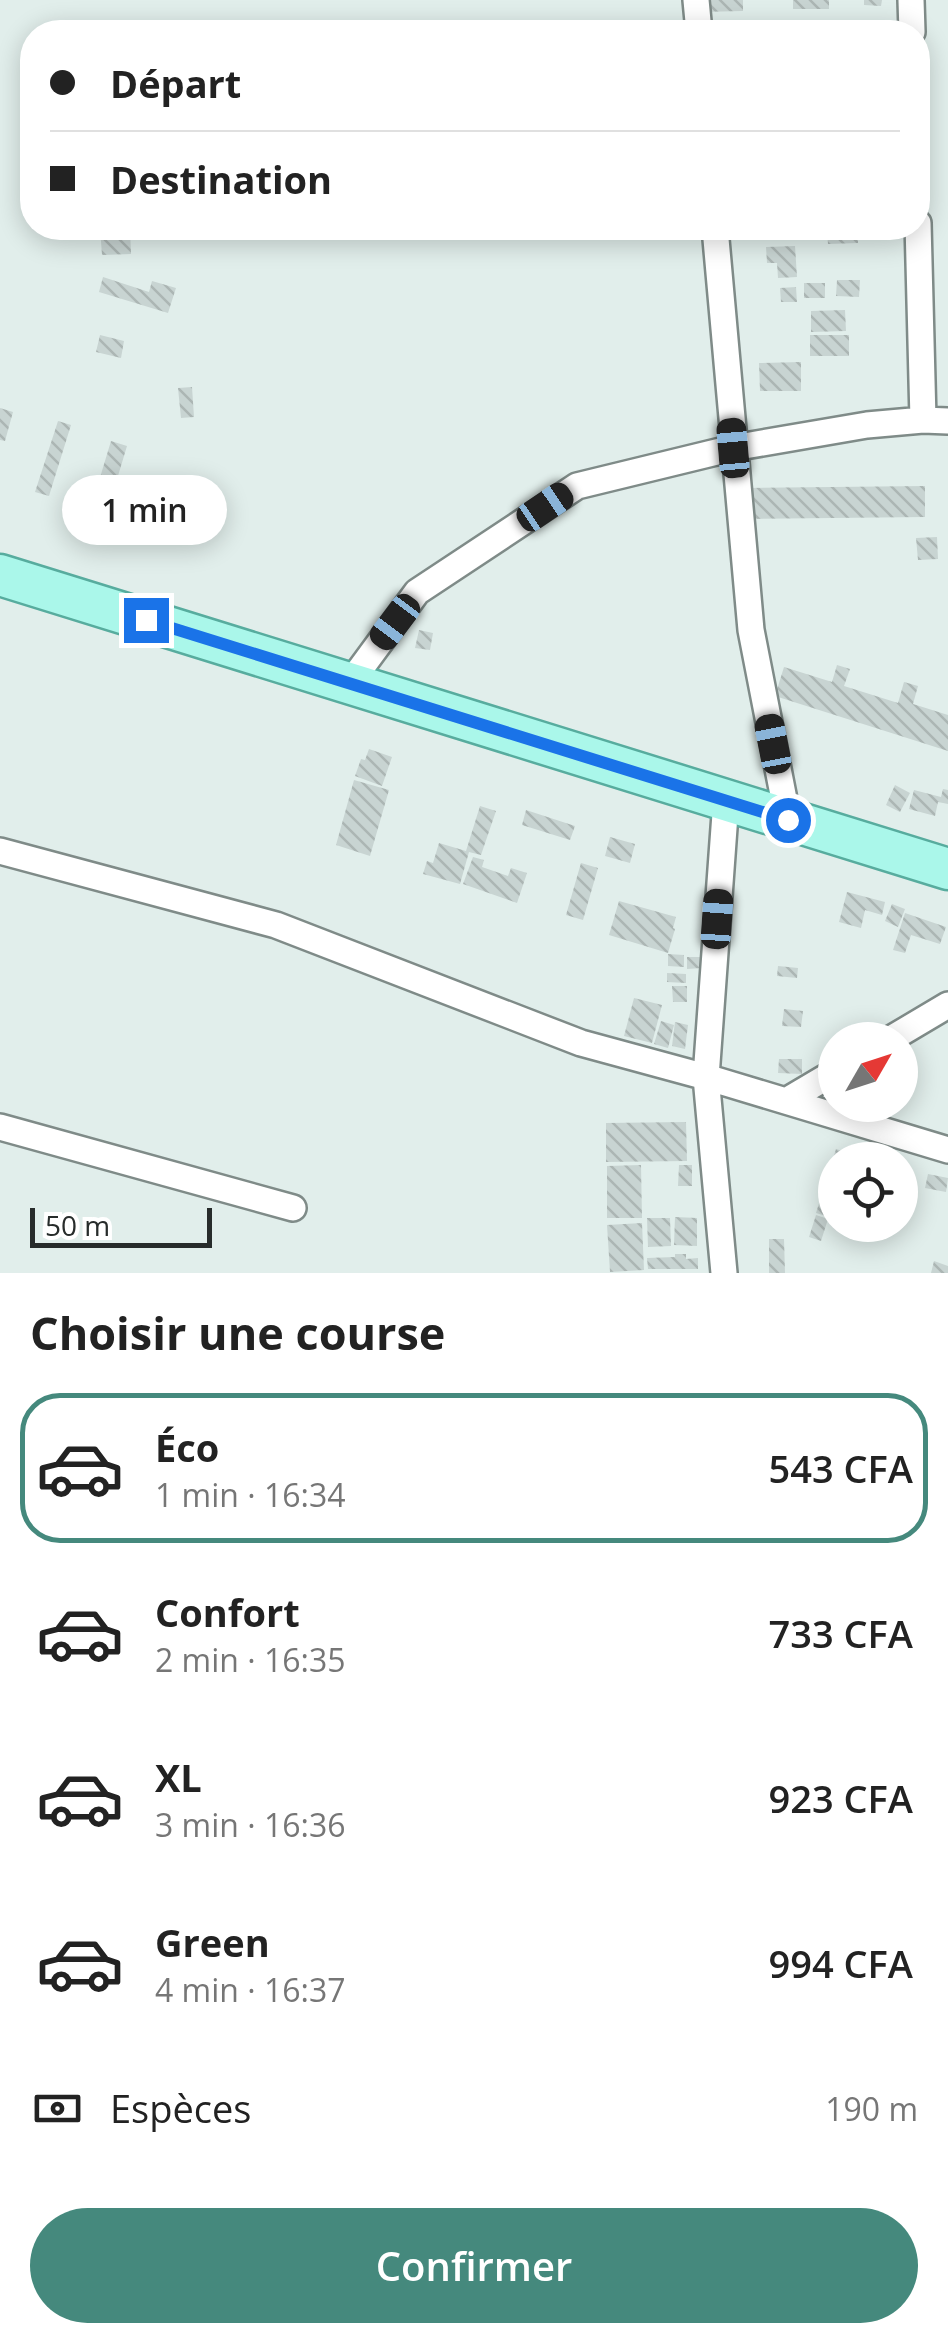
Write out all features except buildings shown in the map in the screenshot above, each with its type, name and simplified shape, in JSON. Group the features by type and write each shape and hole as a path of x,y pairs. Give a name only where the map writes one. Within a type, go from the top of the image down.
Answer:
{"main road":[{"path":"0,575 948,869"}],"street":[{"path":"716,240 751,630 788,820"},
{"path":"350,683 417,592 577,486 733,448 867,425 936,421 920,240"},
{"path":"724,1273 706,1077 726,800"},
{"path":"0,851 276,925 581,1043 948,1150"},
{"path":"918,1023 948,1005"},
{"path":"786,1101 818,1082"},
{"path":"0,1127 293,1208"}],"route":[{"path":"146,620 788,820"}]}
